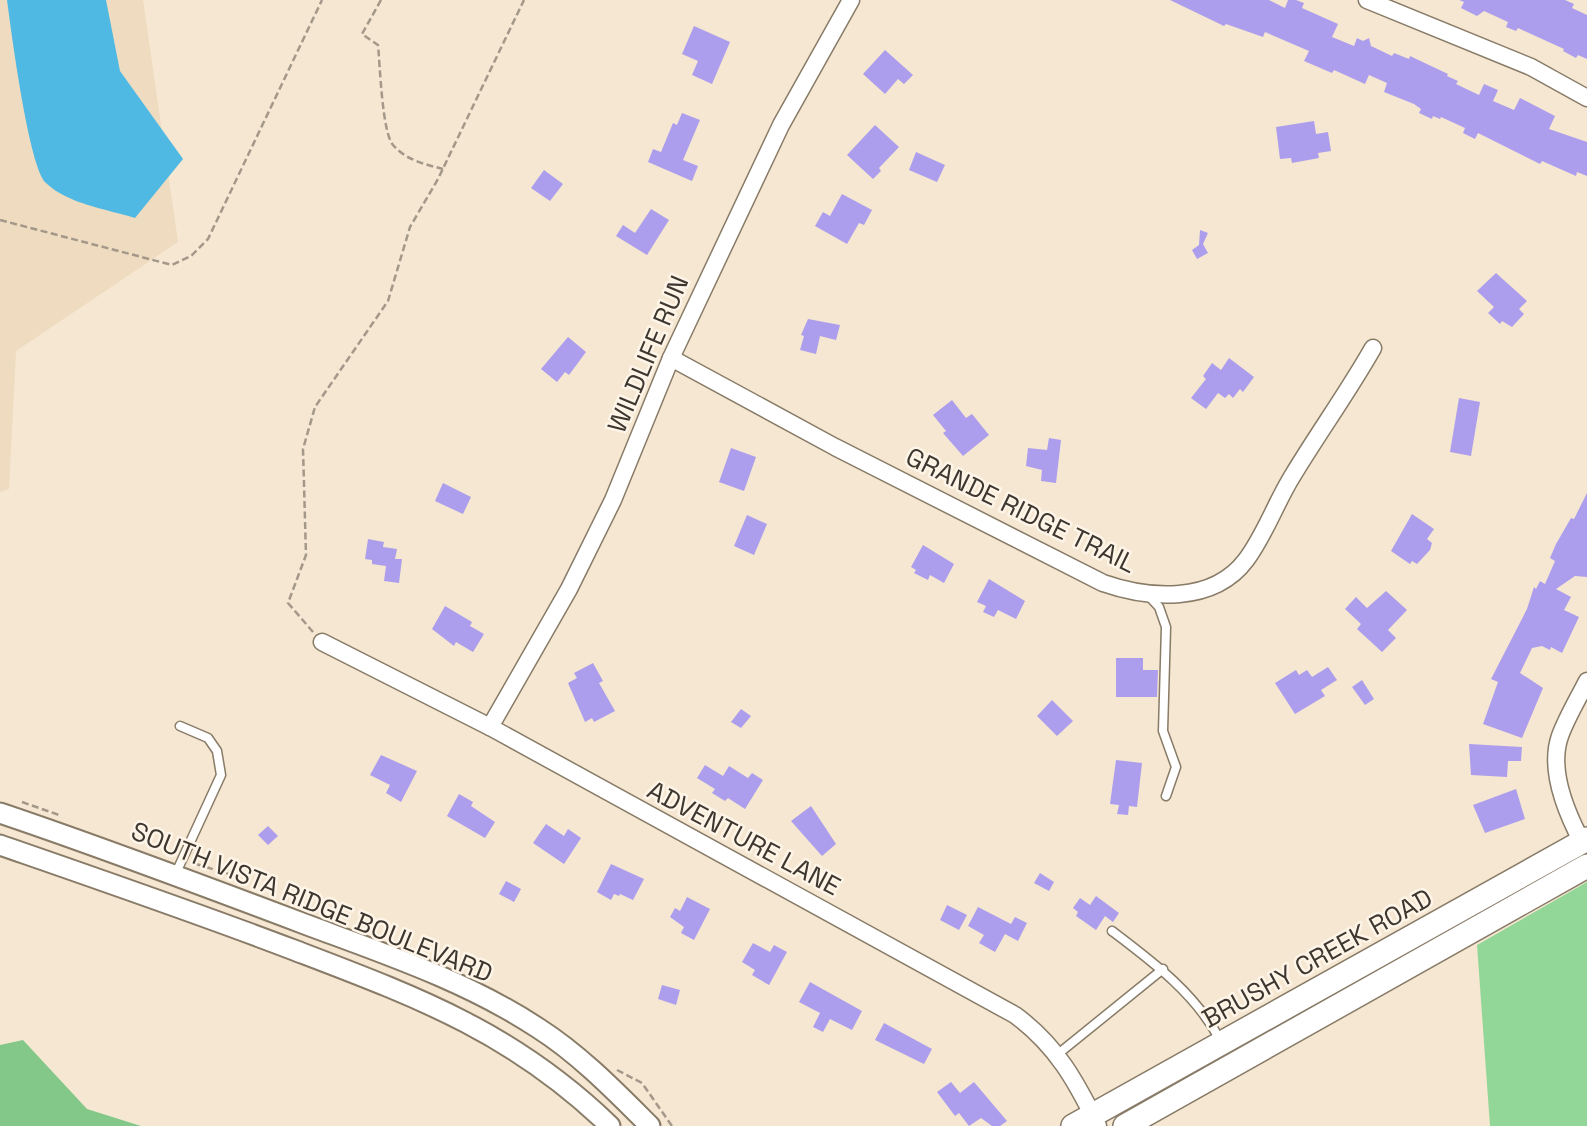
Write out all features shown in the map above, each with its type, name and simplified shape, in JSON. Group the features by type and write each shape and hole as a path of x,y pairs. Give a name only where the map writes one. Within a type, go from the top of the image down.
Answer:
{"main road":[{"name":"BRUSHY CREEK ROAD","path":"1088,1122 1222,1043 1584,840"},
{"name":"BRUSHY CREEK ROAD","path":"1125,1126 1587,866"}],"street":[{"name":"WILDLIFE RUN","path":"490,727 565,596 613,500 671,358 781,125 851,0"},
{"path":"1367,0 1531,67 1587,97"},
{"name":"GRANDE RIDGE TRAIL","path":"671,358 847,453 1103,583 1147,594 1178,594 1209,588 1232,575 1245,562 1294,473 1373,348"},
{"name":"ADVENTURE LANE","path":"322,642 490,727 1015,1015 1058,1054 1088,1122"},
{"path":"1584,840 1572,822 1557,776 1559,738 1587,681"},
{"name":"SOUTH VISTA RIDGE BOULEVARD","path":"0,813 175,874 431,972 488,998 540,1028 614,1089 650,1126"},
{"name":"SOUTH VISTA RIDGE BOULEVARD","path":"0,845 227,925 443,1009 492,1034 556,1078 610,1126"}],"lane":[{"path":"1147,594 1159,607 1166,627 1163,732 1176,767 1166,796"},
{"path":"175,874 221,775 217,751 208,738 180,726"},
{"path":"1112,931 1163,969 1208,1018 1222,1043"},
{"path":"1058,1054 1163,969"}],"path":[{"path":"0,220 172,265 191,256 208,239 322,0"},
{"path":"381,0 362,34 378,46 385,114 392,143 414,161 443,169"},
{"path":"322,642 288,603 306,555 303,449 315,407 388,301 410,227 443,169 524,0"}],"shaded area":[{"path":"0,0 143,0 178,242 16,351 9,489 0,492"}],"green space":[{"path":"1587,882 1587,1126 1490,1126 1477,945"},
{"path":"23,1040 87,1109 141,1126 0,1126 0,1045"}],"water":[{"path":"7,0 106,0 120,71 183,159 135,218 76,201 46,183 33,152 27,126"}],"building":[{"path":"1170,0 1269,0 1285,8 1288,0 1304,3 1302,8 1338,24 1332,37 1354,46 1357,38 1363,41 1369,38 1371,46 1392,56 1394,53 1409,59 1410,56 1448,74 1447,76 1458,81 1456,84 1479,95 1484,84 1498,90 1493,101 1514,110 1520,98 1555,116 1549,129 1587,142 1587,176 1577,172 1576,176 1542,161 1540,164 1478,133 1475,139 1463,133 1465,128 1441,117 1440,119 1433,116 1432,119 1419,113 1421,109 1414,104 1384,92 1387,83 1369,75 1365,84 1334,70 1332,73 1304,61 1309,51 1265,32 1263,37 1226,24 1224,26"},
{"path":"1459,0 1565,0 1574,4 1572,8 1587,15 1587,59 1578,55 1576,58 1563,51 1564,49 1518,28 1516,31 1506,27 1508,22 1484,11 1477,16 1461,8 1464,2"},
{"path":"694,26 730,42 712,84 692,75 698,61 682,54"},
{"path":"885,50 913,75 904,84 898,79 885,94 863,74"},
{"path":"682,113 700,120 683,160 698,166 692,181 648,162 653,149 661,152 673,123 677,125"},
{"path":"1314,121 1316,134 1328,132 1331,151 1318,153 1319,158 1292,163 1291,158 1280,159 1276,127"},
{"path":"875,125 899,147 879,168 881,171 873,179 847,155"},
{"path":"916,152 945,165 937,182 909,170"},
{"path":"544,170 563,184 550,201 531,188"},
{"path":"842,194 872,210 864,225 859,223 847,244 815,226 823,212 830,216"},
{"path":"651,209 669,220 647,255 616,236 623,225 635,233"},
{"path":"1200,230 1208,233 1203,244 1208,253 1197,259 1192,250 1199,245"},
{"path":"1496,273 1527,301 1519,309 1524,314 1512,327 1502,321 1500,324 1488,313 1494,307 1477,291"},
{"path":"808,319 840,325 836,340 820,336 816,354 800,350 804,336 801,335"},
{"path":"568,337 586,352 569,375 565,372 557,382 541,369"},
{"path":"1229,358 1254,377 1243,392 1240,389 1233,398 1229,394 1225,398 1218,393 1206,409 1191,398 1206,379 1203,376 1212,363 1221,370"},
{"path":"1459,398 1480,402 1471,456 1450,452"},
{"path":"952,400 966,418 972,414 989,435 963,456 943,433 946,431 933,415"},
{"path":"1049,438 1061,440 1056,483 1041,481 1042,470 1026,466 1028,448 1047,450"},
{"path":"731,448 756,457 744,491 719,482"},
{"path":"443,483 471,497 463,514 435,501"},
{"path":"1587,493 1587,577 1575,576 1556,589 1571,597 1564,610 1579,617 1562,653 1551,647 1550,650 1542,646 1532,648 1520,673 1543,688 1522,738 1483,724 1498,682 1491,679 1527,609 1534,587 1536,589 1540,581 1545,584 1555,561 1550,558 1556,544 1571,518 1574,519"},
{"path":"1412,514 1434,529 1427,539 1432,543 1430,550 1417,564 1412,561 1410,564 1391,551"},
{"path":"747,515 767,524 754,555 734,546"},
{"path":"368,539 384,542 383,547 397,549 395,559 402,559 399,583 384,581 386,566 372,564 372,560 365,559"},
{"path":"923,545 954,564 944,583 930,575 928,580 914,573 916,570 911,567"},
{"path":"989,579 1025,601 1016,619 998,610 994,617 983,612 986,606 977,602"},
{"path":"1386,591 1407,610 1388,630 1396,638 1382,652 1357,629 1361,624 1345,609 1356,597 1367,608"},
{"path":"445,606 472,622 470,626 484,634 473,652 456,642 454,646 432,629"},
{"path":"1116,658 1143,658 1143,670 1158,670 1157,697 1116,697"},
{"path":"593,663 603,681 599,683 615,711 594,722 592,718 585,722 568,683 577,678 574,673"},
{"path":"1328,667 1337,680 1321,690 1325,696 1295,714 1275,683 1296,670 1299,675 1307,670 1312,677"},
{"path":"1362,680 1374,699 1365,705 1352,687"},
{"path":"1052,700 1073,721 1057,736 1037,716"},
{"path":"741,709 751,716 741,728 731,722"},
{"path":"1469,744 1522,747 1521,761 1508,761 1507,777 1471,775"},
{"path":"381,755 417,771 401,802 386,793 390,785 370,775"},
{"path":"1116,760 1142,763 1137,807 1129,806 1128,815 1117,814 1119,805 1110,804"},
{"path":"705,765 723,776 729,766 748,778 752,773 763,780 745,809 728,798 725,801 712,793 715,789 697,778"},
{"path":"1516,789 1525,819 1485,833 1473,805"},
{"path":"459,794 473,802 471,806 495,822 485,838 447,816"},
{"path":"811,806 836,844 822,856 791,821"},
{"path":"546,824 564,836 568,829 581,838 564,864 533,843"},
{"path":"268,826 278,836 268,845 258,835"},
{"path":"611,864 644,879 633,900 614,894 611,900 597,892"},
{"path":"1040,873 1054,882 1049,891 1034,883"},
{"path":"506,881 521,889 514,902 499,894"},
{"path":"1096,896 1119,913 1113,922 1105,916 1096,930 1076,916 1078,912 1073,908 1080,898 1090,905"},
{"path":"687,897 710,909 694,940 681,933 684,927 670,917 675,908 680,911"},
{"path":"947,905 967,915 959,930 940,920"},
{"path":"978,907 1011,924 1015,917 1027,923 1018,941 1005,934 995,952 979,943 984,935 968,926"},
{"path":"753,943 770,952 774,945 787,952 769,985 752,975 755,970 742,962"},
{"path":"810,982 862,1011 852,1030 830,1019 823,1032 813,1027 820,1013 799,1002"},
{"path":"662,985 680,990 676,1005 658,999"},
{"path":"884,1023 932,1049 924,1064 875,1040"},
{"path":"951,1082 960,1093 974,1082 1007,1121 1000,1126 992,1126 981,1118 969,1126 959,1113 955,1116 937,1092"}]}
